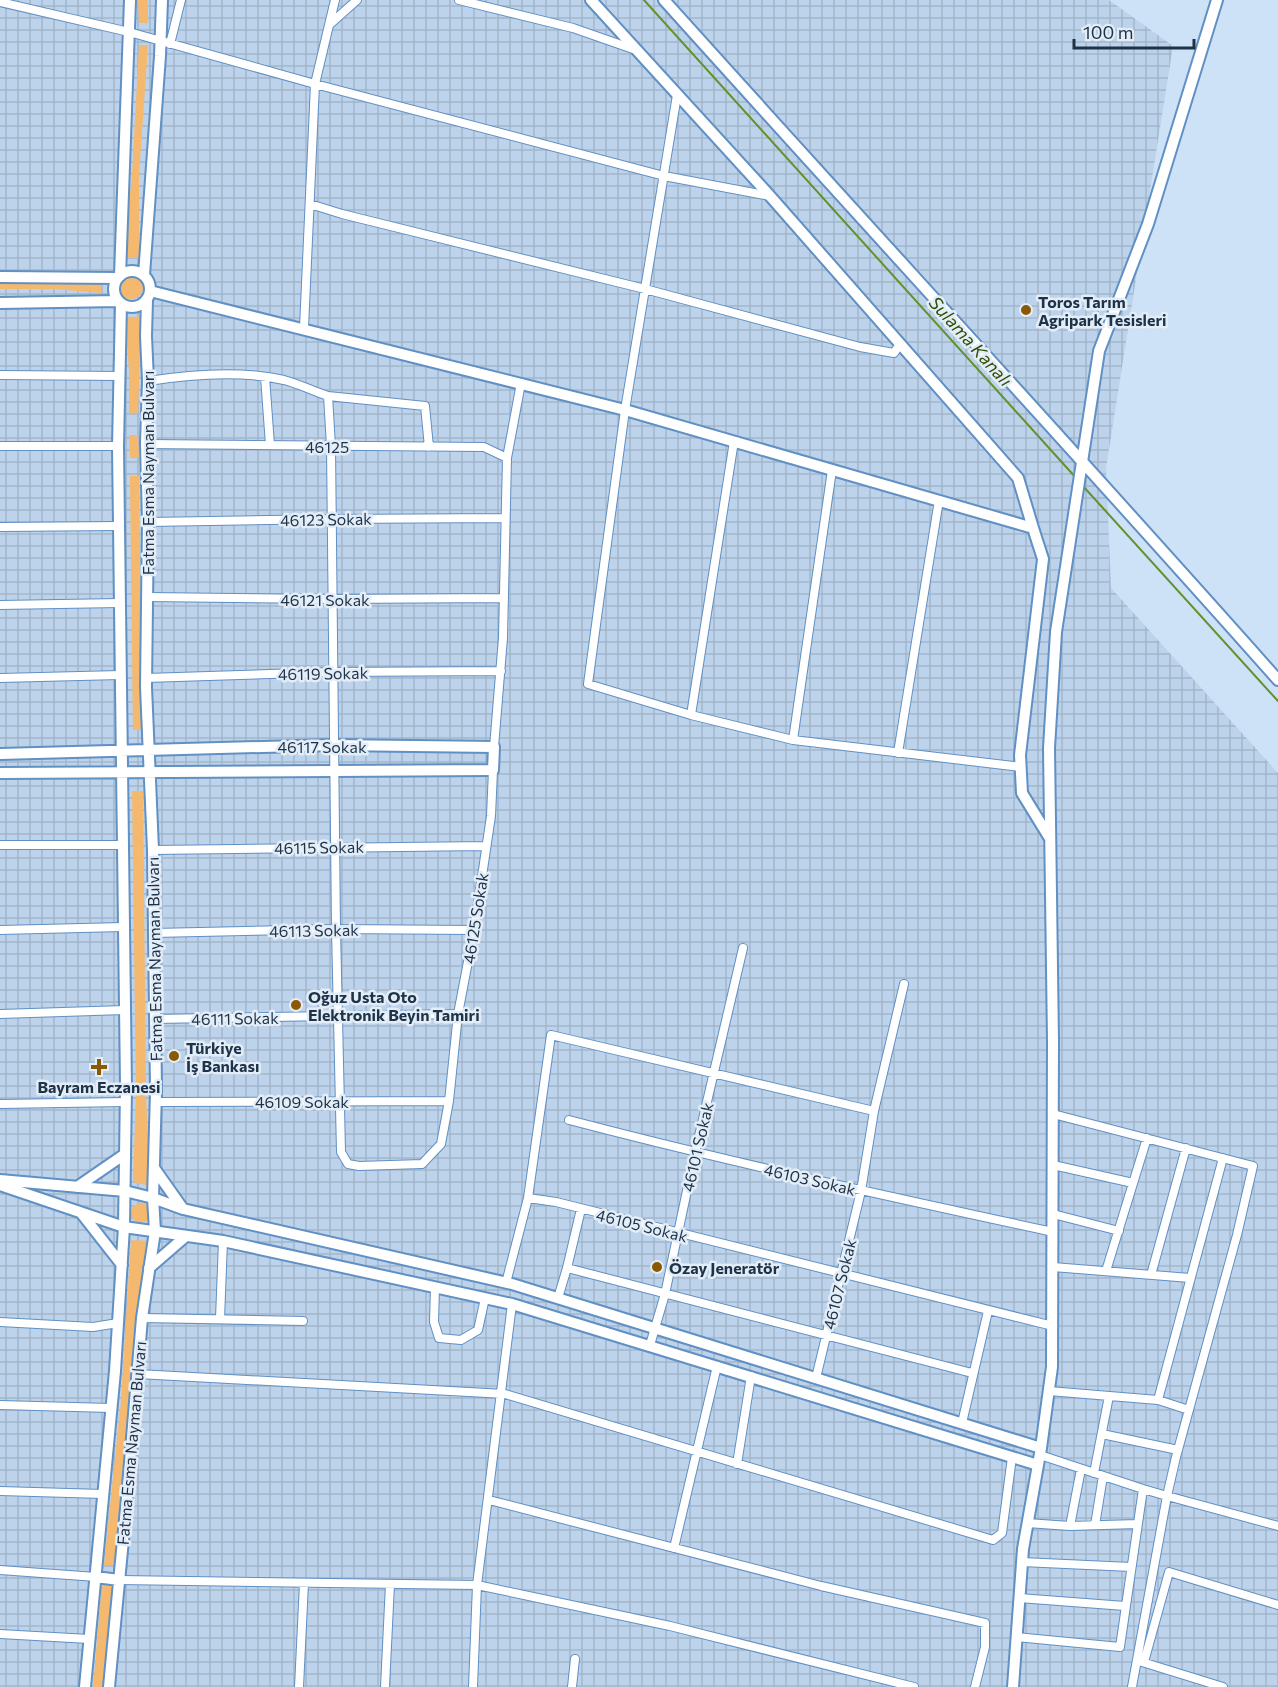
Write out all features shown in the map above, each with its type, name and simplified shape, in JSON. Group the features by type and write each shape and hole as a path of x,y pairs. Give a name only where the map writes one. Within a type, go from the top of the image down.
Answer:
{"street":[{"path":"120,302 114,290 119,277 130,0"},
{"path":"144,275 165,43 162,0"},
{"path":"165,43 181,0"},
{"path":"304,328 315,84 335,0"},
{"path":"329,25 357,0"},
{"path":"459,0 573,28 636,50"},
{"path":"591,0 770,196 1018,478 1043,559 1020,755 1022,793 1049,837"},
{"path":"664,0 993,365 1082,460 1278,680"},
{"path":"1012,1687 1022,1562 1052,1368 1053,1114 1048,748 1056,632 1099,351 1148,224 1217,0"},
{"path":"0,2 129,32 315,84 664,176 770,196"},
{"path":"677,95 626,410 588,684 691,715 793,740 1021,767"},
{"path":"310,204 342,214 645,289 860,347 894,352 900,344"},
{"path":"0,277 119,277 129,271 140,272 150,285 149,295 137,306 132,307 120,302 0,303"},
{"path":"149,295 304,328 626,410 1033,528"},
{"name":"Fatma Esma Nayman Bulvarı","path":"109,1687 142,1318 155,1231 153,1198 156,1102 153,850 146,678 148,381 146,336 149,295"},
{"name":"Fatma Esma Nayman Bulvarı","path":"85,1687 111,1408 124,1227 126,1102 118,446 120,302"},
{"path":"148,381 222,374 265,377 285,381 328,396 425,406 429,447"},
{"path":"0,375 120,376"},
{"path":"265,377 270,445"},
{"path":"493,770 501,671 507,458 521,383"},
{"name":"46125 Sokak","path":"328,396 331,446 333,771 340,1152 348,1164 359,1166 422,1164 441,1144 490,816 493,770"},
{"path":"691,715 734,441"},
{"name":"46125","path":"146,444 484,447 507,458"},
{"path":"0,446 118,446"},
{"path":"793,740 832,470"},
{"path":"898,753 939,500"},
{"name":"46123 Sokak","path":"148,522 505,518"},
{"path":"0,527 119,526"},
{"name":"46121 Sokak","path":"147,597 504,598"},
{"path":"0,605 120,603"},
{"name":"46119 Sokak","path":"146,678 332,672 501,671"},
{"path":"0,678 120,675"},
{"name":"46117 Sokak","path":"0,754 333,745 494,747"},
{"name":"46117 Sokak","path":"0,773 493,770"},
{"path":"0,845 123,845"},
{"name":"46115 Sokak","path":"153,850 485,846"},
{"path":"0,930 123,927"},
{"name":"46113 Sokak","path":"154,933 336,929 474,930"},
{"name":"46101 Sokak","path":"651,1345 665,1294 743,948"},
{"name":"46107 Sokak","path":"816,1378 861,1191 874,1111 904,984"},
{"path":"0,1014 125,1010"},
{"name":"46111 Sokak","path":"155,1019 459,1014"},
{"path":"506,1283 528,1198 551,1035 874,1111"},
{"name":"46109 Sokak","path":"156,1102 449,1101"},
{"path":"0,1104 126,1102"},
{"path":"1053,1114 1253,1166 1167,1496 1141,1662"},
{"name":"46103 Sokak","path":"568,1120 695,1153 1053,1232"},
{"path":"1106,1271 1148,1138"},
{"path":"1151,1275 1186,1148"},
{"path":"77,1187 125,1154"},
{"path":"1158,1400 1223,1158"},
{"path":"1053,1165 1134,1183"},
{"path":"154,1168 183,1209"},
{"path":"0,1180 124,1191 183,1209 506,1283 962,1423 1039,1456 1143,1489 1278,1526"},
{"path":"0,1185 124,1227 223,1241 512,1304 1012,1457 1039,1456"},
{"name":"46105 Sokak","path":"528,1198 556,1202 1053,1326"},
{"path":"558,1298 581,1209"},
{"path":"82,1214 122,1264"},
{"path":"1053,1214 1119,1231"},
{"path":"149,1268 186,1236"},
{"path":"220,1319 223,1241"},
{"path":"1053,1267 1190,1278"},
{"path":"567,1268 972,1373"},
{"path":"435,1287 434,1322 439,1338 461,1340 478,1330 485,1298"},
{"path":"473,1687 477,1585 512,1304"},
{"path":"962,1423 988,1311"},
{"path":"142,1318 303,1321"},
{"path":"0,1322 93,1328 118,1323"},
{"path":"674,1548 717,1366"},
{"path":"138,1374 506,1394 993,1540 1002,1533 1012,1457"},
{"path":"737,1464 751,1376"},
{"path":"1049,1391 1158,1400 1189,1410"},
{"path":"1094,1473 1109,1396"},
{"path":"0,1405 111,1408"},
{"path":"1102,1434 1178,1450"},
{"path":"1070,1526 1081,1469"},
{"path":"1095,1525 1103,1476"},
{"path":"1016,1637 1120,1647 1143,1489"},
{"path":"0,1491 103,1494"},
{"path":"489,1500 821,1586 985,1623 985,1647 975,1687"},
{"path":"1027,1523 1070,1526 1137,1524"},
{"path":"1022,1562 1131,1567"},
{"path":"0,1570 119,1580 477,1585 670,1626 914,1687"},
{"path":"1132,1687 1169,1572 1278,1605"},
{"path":"299,1687 304,1583"},
{"path":"385,1687 390,1584"},
{"path":"1019,1598 1125,1606"},
{"path":"0,1634 89,1639"},
{"path":"572,1687 575,1659"},
{"path":"1141,1662 1223,1687"}],"shaded area":[{"path":"0,0 1109,0 1173,46 1106,468 1111,588 1278,773 1278,1687 0,1687"},
{"path":"138,0 148,0 148,23 139,23"},
{"path":"139,45 148,45 139,175 139,258 123,258 132,175"},
{"path":"131,275 136,276 142,282 142,292 136,298 131,299 126,298 120,292 119,287 120,282 126,276"},
{"path":"101,279 101,293 55,289 0,289 0,284"},
{"path":"141,316 138,414 129,413 129,370 125,318"},
{"path":"129,435 138,435 139,458 130,458"},
{"path":"130,476 139,476 142,730 133,730"},
{"path":"132,791 143,791 146,1095 150,1186 133,1182 136,1094"},
{"path":"137,1203 145,1203 151,1209 151,1217 145,1223 137,1223 131,1217 131,1209"},
{"path":"131,1240 149,1241 114,1565 104,1565 121,1400"},
{"path":"102,1585 113,1586 103,1687 93,1687"}],"waterway":[{"name":"Sulama Kanalı","path":"644,0 1077,479"},
{"name":"Sulama Kanalı","path":"1082,485 1278,701"}],"place":[{"name":"Toros Tarım Agripark Tesisleri","path":"1026,310"},
{"name":"Oğuz Usta Oto Elektronik Beyin Tamiri","path":"296,1005"},
{"name":"Türkiye İş Bankası","path":"174,1056"},
{"name":"Bayram Eczanesi","path":"99,1067"},
{"name":"Özay Jeneratör","path":"657,1267"}]}
